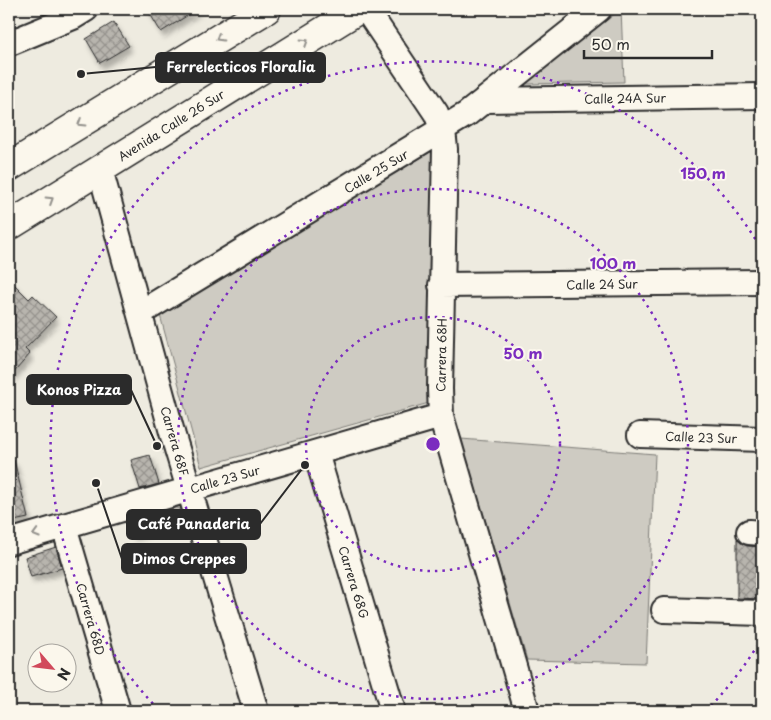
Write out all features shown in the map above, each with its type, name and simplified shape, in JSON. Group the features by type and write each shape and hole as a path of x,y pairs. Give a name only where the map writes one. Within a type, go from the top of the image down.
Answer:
{"main road":[{"name":"Avenida Calle 26 Sur","path":"9,226 359,9"},
{"path":"9,167 262,10"}],"street":[{"path":"10,43 73,17 86,9"},
{"name":"Carrera 68H","path":"366,9 436,113 443,130 445,149 441,416 526,711"},
{"name":"Calle 25 Sur","path":"140,314 443,130 487,100 599,9"},
{"name":"Calle 24A Sur","path":"487,100 762,96"},
{"name":"Carrera 68F","path":"100,169 189,490 256,711"},
{"name":"Calle 24 Sur","path":"442,285 762,282"},
{"name":"Calle 23 Sur","path":"9,542 441,416"},
{"name":"Calle 23 Sur","path":"640,436 762,439"},
{"name":"Carrera 68G","path":"316,453 393,711"},
{"name":"Carrera 68D","path":"64,526 118,711"},
{"path":"664,610 762,613"}],"shaded area":[{"path":"621,9 624,82 525,84"},
{"path":"432,151 429,403 201,467 160,315"},
{"path":"461,439 655,454 646,663 527,660"}],"building":[{"path":"147,9 198,9 161,32"},
{"path":"114,22 129,46 100,63 86,39"},
{"path":"9,279 29,299 33,295 56,317 25,349 30,354 9,378"},
{"path":"150,455 159,484 140,489 131,460"},
{"path":"14,460 28,518 9,522 9,461"},
{"path":"180,506 183,517 133,535 129,521"},
{"path":"737,539 747,546 762,547 762,599 737,598"},
{"path":"56,547 62,568 31,577 25,557"}],"place":[{"name":"Ferrelecticos Floralia","path":"81,74"},
{"name":"Konos Pizza","path":"157,446"},
{"name":"Café Panaderia","path":"305,465"},
{"name":"Dimos Creppes","path":"96,483"}]}
